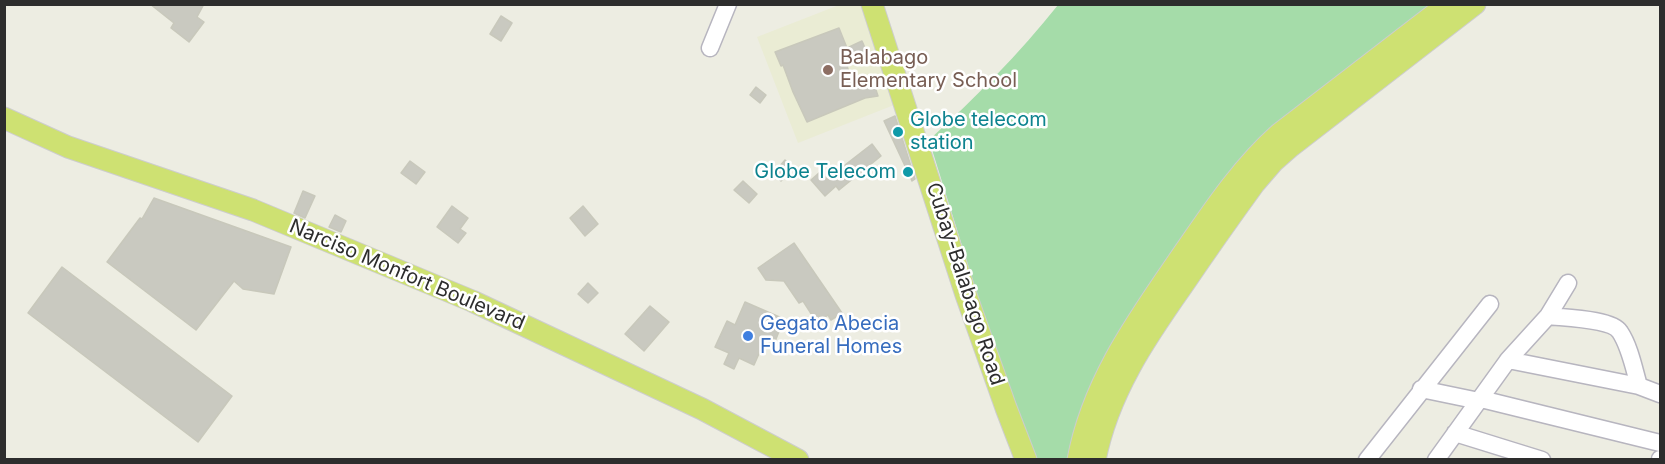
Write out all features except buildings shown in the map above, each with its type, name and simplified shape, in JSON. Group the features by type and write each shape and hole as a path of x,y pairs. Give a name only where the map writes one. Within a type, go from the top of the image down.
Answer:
{"main road":[{"name":"Cubay-Balabago Road","path":"872,4 966,295 1026,459"},
{"path":"1078,459 1092,408 1112,361 1142,313 1241,173 1279,134 1448,4"},
{"path":"1095,459 1108,414 1127,369 1156,322 1254,184 1290,147 1475,4"},
{"name":"Narciso Monfort Boulevard","path":"4,118 68,147 253,210 472,301 702,409 798,459"}],"street":[{"path":"710,48 728,4"},
{"path":"1436,459 1508,360 1548,316 1568,283"},
{"path":"1367,459 1421,388 1490,304"},
{"path":"1548,316 1611,324 1620,331 1626,344 1639,386"},
{"path":"1508,360 1639,386 1660,394"},
{"path":"1421,388 1660,443"},
{"path":"1455,433 1542,459"}],"shaded area":[{"name":"Balabago Elementary School","path":"839,5 861,5 899,103 798,143 757,37"}],"green space":[{"path":"1058,5 1432,5 1305,102 1070,459 1035,459 989,332 929,140 996,75"}],"place":[{"name":"Balabago Elementary School","path":"828,70"},
{"name":"Globe telecom station","path":"898,132"},
{"name":"Globe Telecom","path":"908,172"},
{"name":"Gegato Abecia Funeral Homes","path":"748,336"}]}
